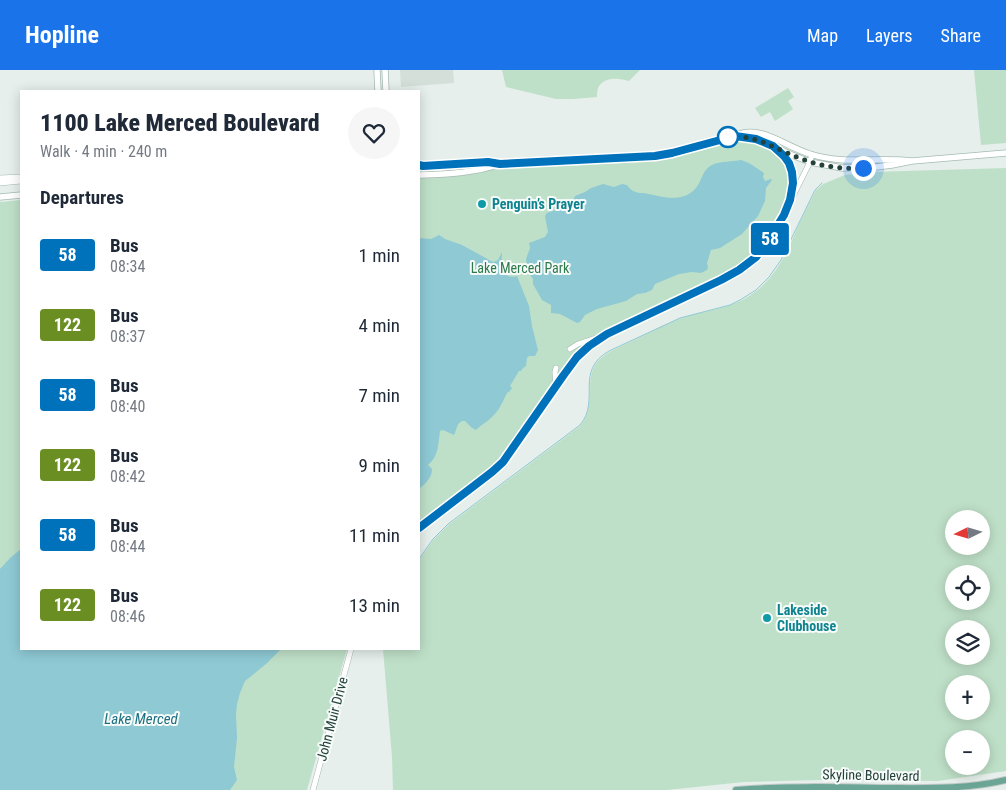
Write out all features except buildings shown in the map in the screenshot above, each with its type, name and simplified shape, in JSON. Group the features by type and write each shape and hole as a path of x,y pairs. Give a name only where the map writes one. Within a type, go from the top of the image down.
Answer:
{"main road":[{"path":"377,70 378,90"},
{"path":"385,70 386,90"},
{"path":"420,165 488,162 500,164 655,156 745,132 765,134 812,155 829,159 892,159 912,161"},
{"path":"735,136 756,139 810,162 829,166 859,168 912,161 1006,153"},
{"path":"773,146 786,158 791,170 793,186 789,203"},
{"path":"420,175 456,173 490,168 500,164"},
{"path":"420,171 490,168"},
{"path":"0,197 20,195"},
{"name":"Skyline Boulevard","path":"736,790 814,787 950,788 982,785 1006,780"}],"street":[{"path":"570,349 578,344 602,337 708,287 745,266 756,257 784,215 812,155"},
{"path":"0,178 20,177"},
{"path":"0,182 20,181"},
{"path":"420,527 498,467 513,450 581,354 602,337"},
{"path":"556,368 556,387"},
{"name":"John Muir Drive","path":"312,790 352,650"}],"shaded area":[{"path":"400,70 453,70 454,83 401,87"}],"green space":[{"path":"502,70 640,70 629,81 616,79 604,81 598,88 597,97 556,99 506,87"},
{"path":"974,70 1006,70 1006,143 981,145"},
{"path":"788,88 794,97 788,101 793,109 775,121 770,112 761,117 755,108"},
{"name":"Lake Merced Park","path":"741,140 754,141 766,146 782,159 789,176 787,192 772,228 747,258 724,274 605,330 589,340 574,355 495,463 420,520 420,177 502,169 658,161"},
{"path":"1006,168 1006,771 990,773 990,730 945,730 945,775 979,775 938,781 819,780 744,782 667,790 393,790 383,650 420,650 420,559 434,539 448,525 580,426 586,418 590,400 590,382 594,366 603,356 669,323 736,303 756,292 775,272 816,190 823,184 845,175 872,172"},
{"name":"Lake Merced","path":"20,200 20,650 347,650 307,790 0,790 0,202"}],"water":[{"path":"741,160 764,173 765,181 772,180 766,188 765,201 758,216 742,234 720,248 711,250 707,270 701,273 679,274 655,284 652,290 645,293 637,294 626,301 597,309 585,315 577,323 560,314 551,313 551,305 542,300 533,284 533,279 528,272 526,259 530,248 529,243 545,237 548,232 545,216 547,213 572,202 575,196 603,184 614,187 622,184 627,185 637,192 662,197 682,197 696,188 709,167 716,163"},
{"path":"439,235 493,262 498,260 502,252 505,274 512,277 517,276 529,306 538,350 535,356 527,358 526,366 519,371 510,386 512,388 507,393 497,412 476,430 465,421 462,421 454,435 443,430 440,431 436,454 428,465 432,469 431,475 420,488 420,238 431,239"},
{"name":"Lake Merced","path":"20,550 20,650 280,650 245,681 240,693 236,715 237,738 234,767 237,780 230,790 0,790 0,569"}],"waterway":[{"path":"420,558 433,539 448,524 580,425 586,415 590,377 593,367 609,351 680,318 730,305 756,290 769,277 781,260 815,190 822,183"}],"bus line":[{"name":"58","path":"420,165 488,162 500,164 659,156 735,136 756,139 773,146 789,163 792,172 793,188 784,215 756,257 739,270 721,280 607,334 589,346 577,357 503,462 420,527"}],"place":[{"name":"Penguin’s Prayer","path":"482,204"},
{"name":"Lakeside Clubhouse","path":"767,618"}],"route":[{"path":"728,137 735,136 759,140 796,157 821,165 863,168"}]}
